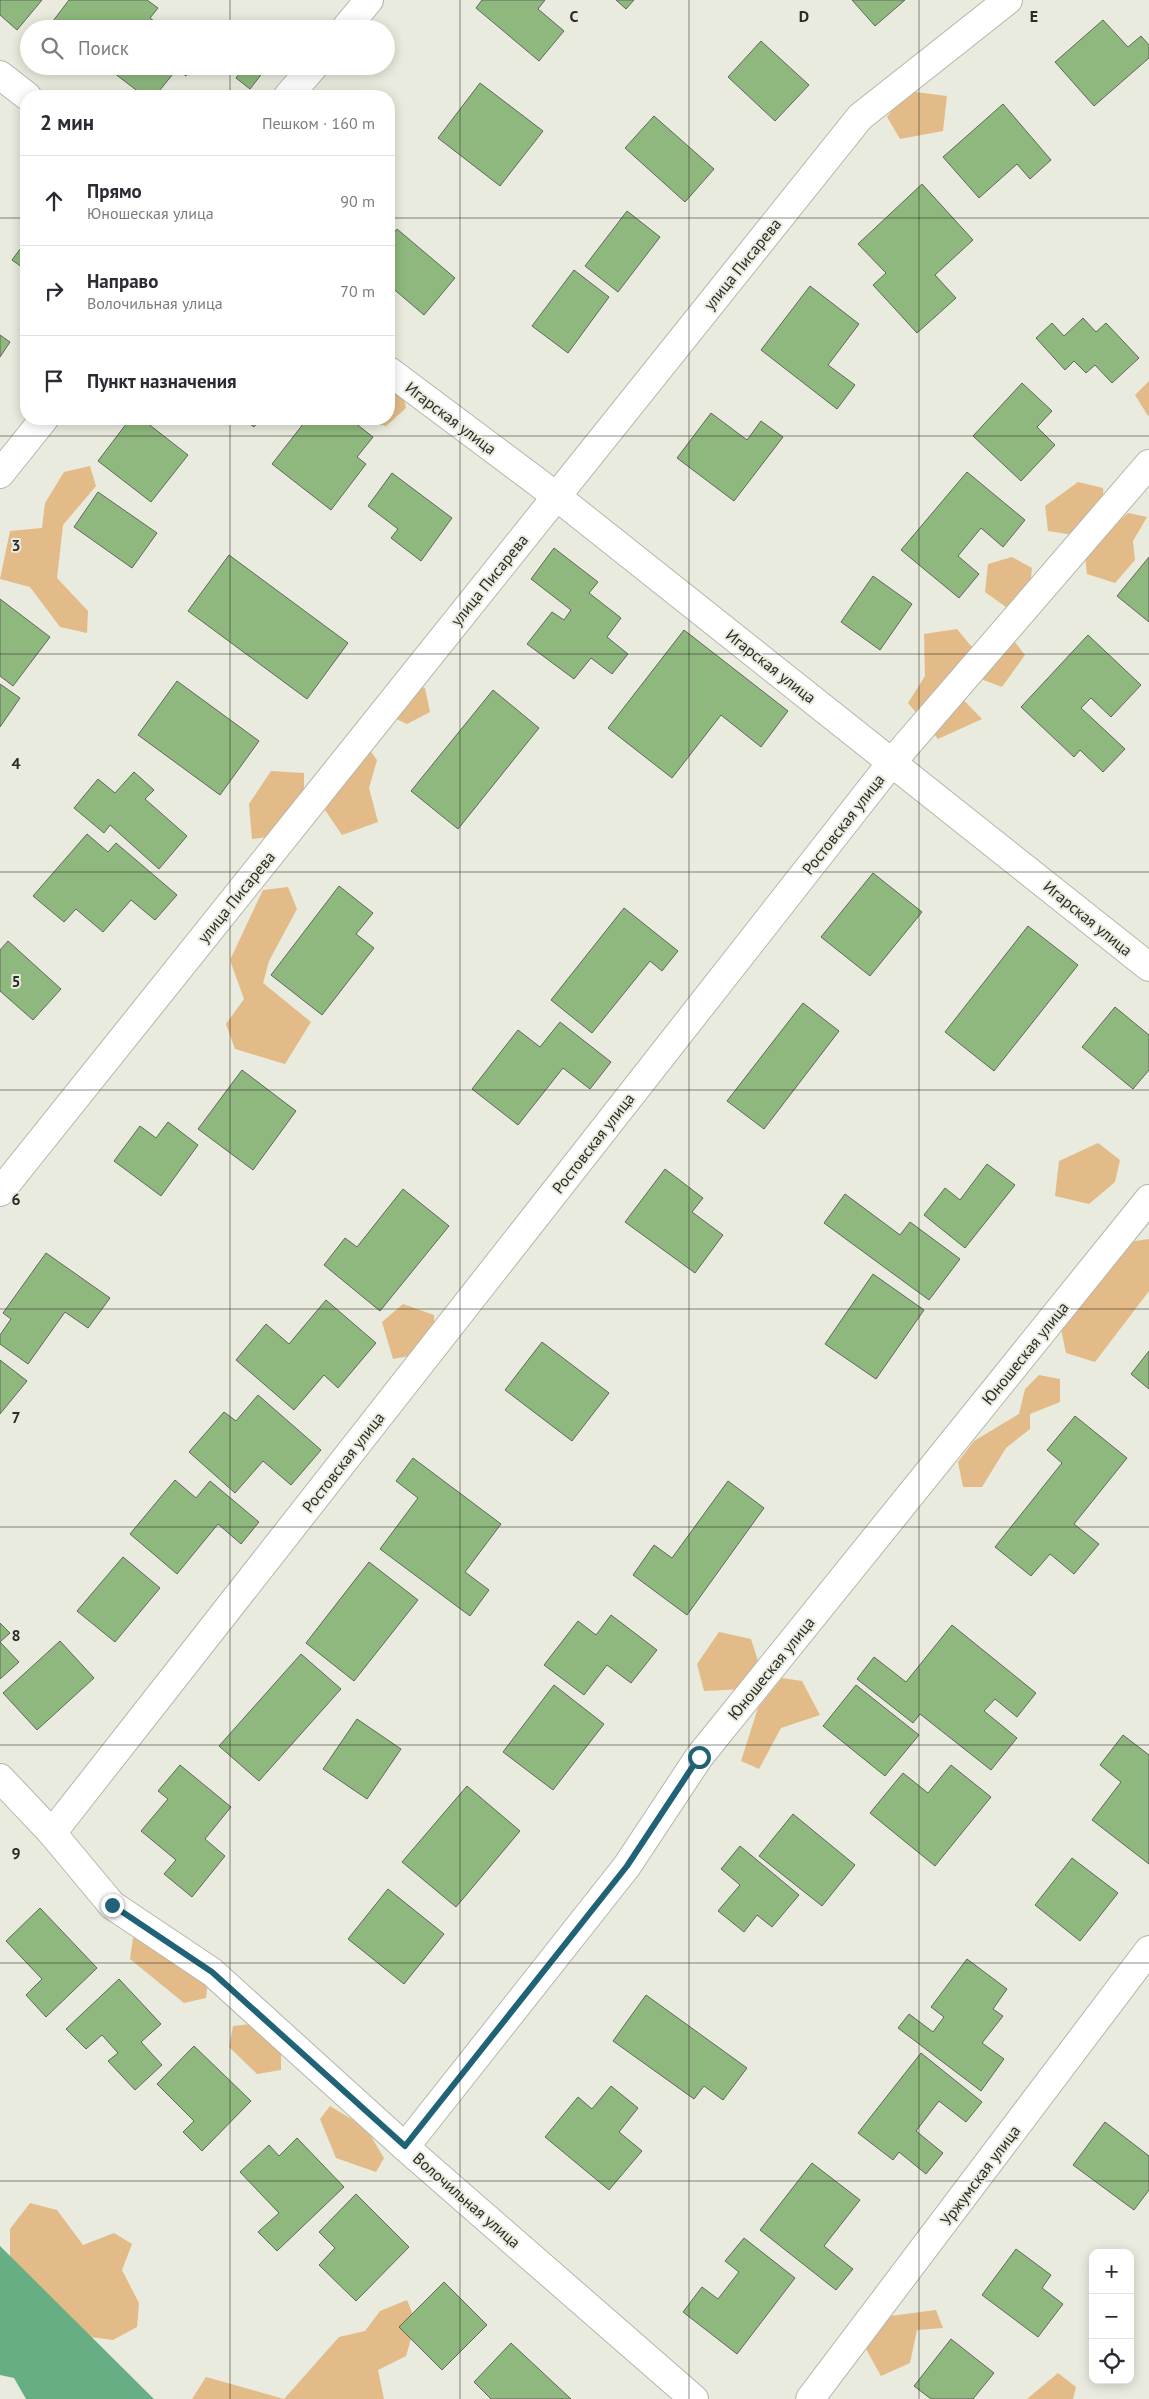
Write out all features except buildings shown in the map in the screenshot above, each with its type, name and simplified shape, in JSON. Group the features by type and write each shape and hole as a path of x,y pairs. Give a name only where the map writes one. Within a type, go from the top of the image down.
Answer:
{"street":[{"path":"352,20 369,0"},
{"name":"улица Писарева","path":"0,1192 860,117 1008,0"},
{"path":"293,90 306,75"},
{"path":"0,76 20,91"},
{"name":"Игарская улица","path":"395,375 556,496 1149,967"},
{"path":"0,474 39,425"},
{"name":"Ростовская улица","path":"52,1833 892,762 1149,464"},
{"name":"Юношеская улица","path":"405,2146 627,1866 699,1757 1149,1199"},
{"name":"Волочильная улица","path":"0,1778 52,1833 112,1905 212,1972 405,2146 694,2399"},
{"name":"Уржумская улица","path":"810,2399 1149,1950"}],"shaded area":[{"path":"907,91 947,96 943,131 900,139 887,117"},
{"path":"1149,381 1149,415 1148,416 1135,395"},
{"path":"395,387 402,389 406,408 395,418"},
{"path":"90,466 96,486 63,525 57,578 88,611 87,633 60,627 30,587 0,579 10,531 42,528 45,503 64,472"},
{"path":"1078,482 1103,488 1104,507 1074,535 1048,531 1045,506"},
{"path":"1128,513 1147,517 1133,541 1135,560 1115,583 1087,574 1085,554"},
{"path":"1012,557 1032,568 1029,596 1006,607 985,592 988,564"},
{"path":"957,629 971,646 1011,637 1025,655 1002,687 960,671 950,686 982,719 938,739 908,703 925,676 924,634"},
{"path":"403,681 425,688 430,712 407,724 390,716"},
{"path":"366,745 377,760 369,788 378,822 342,835 325,810"},
{"path":"271,771 304,773 304,793 278,836 252,839 249,804"},
{"path":"288,887 297,909 269,961 263,983 311,1022 285,1064 235,1049 226,1024 244,999 230,960 263,890"},
{"path":"1098,1143 1120,1160 1115,1182 1089,1204 1055,1196 1059,1161"},
{"path":"1149,1239 1149,1291 1095,1362 1066,1353 1061,1329 1128,1242"},
{"path":"403,1304 434,1315 436,1351 393,1359 382,1322"},
{"path":"1039,1375 1060,1379 1060,1402 1030,1414 1030,1429 1006,1448 982,1487 963,1487 958,1462 974,1441 1019,1414 1025,1389"},
{"path":"719,1632 751,1639 758,1661 744,1689 704,1691 697,1664"},
{"path":"782,1678 802,1681 820,1715 781,1728 759,1769 741,1761 758,1708"},
{"path":"153,1936 208,1980 206,1998 184,2003 130,1959 133,1938"},
{"path":"251,2024 281,2052 281,2070 257,2074 229,2047 233,2026"},
{"path":"330,2106 366,2128 384,2158 376,2172 336,2158 320,2119"},
{"path":"30,2203 57,2210 83,2245 114,2233 132,2244 122,2270 139,2303 137,2327 113,2340 82,2336 10,2264 10,2229"},
{"path":"0,2246 154,2399 26,2399 14,2378 0,2375"},
{"path":"407,2300 416,2322 406,2356 378,2370 384,2399 284,2399 339,2337 365,2331 380,2311"},
{"path":"936,2310 943,2328 917,2330 910,2363 881,2376 866,2349 890,2316"},
{"path":"1058,2373 1076,2387 1073,2399 1027,2399"},
{"path":"206,2377 284,2399 192,2399"}],"route":[{"path":"112,1905 212,1972 405,2146 627,1866 699,1757"}]}
